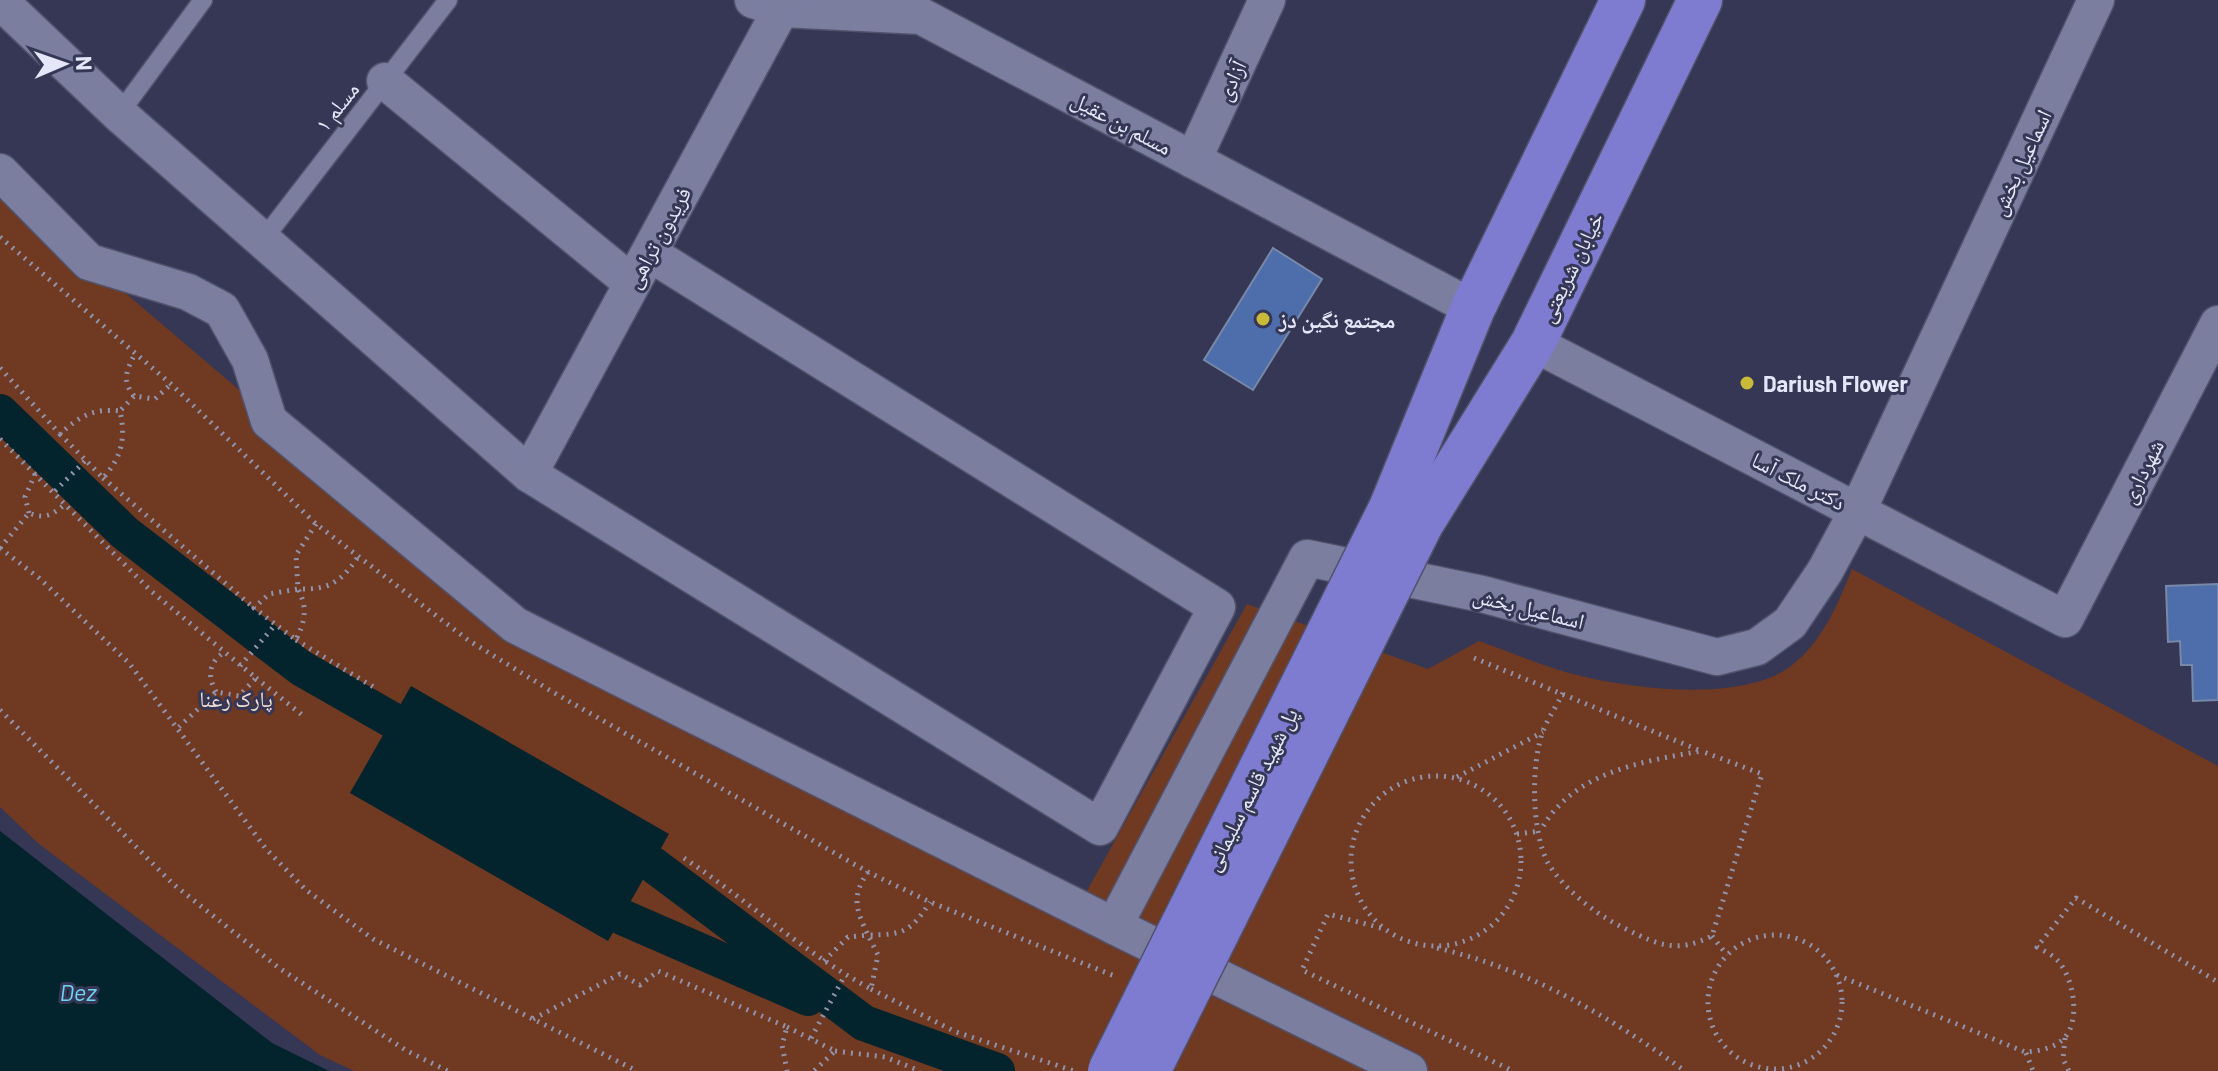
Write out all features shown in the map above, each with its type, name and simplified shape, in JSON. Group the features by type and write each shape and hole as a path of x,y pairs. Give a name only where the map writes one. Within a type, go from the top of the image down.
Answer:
{"main road":[{"path":"1406,516 1473,308 1623,0"},
{"name":"خیابان شریعتی","path":"1406,516 1533,343 1700,0"},
{"name":"پل شهید قاسم سلیمانی","path":"1110,1071 1406,516"},
{"name":"پل شهید قاسم سلیمانی","path":"1148,1071 1406,516"}],"street":[{"name":"آزادی","path":"1193,160 1267,0"},
{"name":"اسماعیل بخش","path":"1114,926 1307,558 1482,594 1717,657 1757,647 1790,623 1825,571 1858,510 2096,0"},
{"path":"0,1 119,114 529,474 1100,827 1217,607 640,268 385,81"},
{"name":"مسلم بن عقیل","path":"774,3 925,8 1193,160 1473,308"},
{"name":"فریدون تراهی","path":"529,474 640,268 774,3"},
{"path":"0,172 89,262 188,292 222,310 250,360 269,421 515,625 1409,1071"},
{"name":"شهرداری","path":"2065,619 2218,324"},
{"name":"دکتر ملک آسا","path":"1533,343 2065,619"}],"lane":[{"path":"119,114 203,0"},
{"name":"مسلم ۱","path":"262,241 448,0"}],"path":[{"path":"136,352 125,376 127,388 134,396 145,400 155,399 171,384"},
{"path":"0,368 85,461 254,608 296,640 375,688"},
{"path":"120,411 134,396"},
{"path":"60,434 82,415 102,409 120,411"},
{"path":"103,478 122,448 124,429 120,411"},
{"path":"0,439 151,591 306,718"},
{"path":"55,491 85,461"},
{"path":"29,513 25,497 36,472"},
{"path":"29,513 40,518 54,514 66,503"},
{"path":"29,513 0,548 39,578 129,663 266,849 306,890 373,939 637,1071"},
{"path":"296,640 304,624 306,604 298,589 296,555 316,524"},
{"path":"254,608 269,594 298,589 323,590 344,578 358,557"},
{"path":"240,666 275,625"},
{"path":"216,692 210,681 211,667 224,652"},
{"path":"1474,658 1563,693 1701,751 1762,774 1712,936 1689,947 1656,943 1614,923 1570,890 1547,862 1533,778 1543,732 1563,693"},
{"path":"216,692 239,696 256,678"},
{"path":"179,727 216,692"},
{"path":"0,710 173,884 279,968 407,1051 448,1071"},
{"path":"1456,777 1543,732"},
{"path":"1540,831 1554,806 1595,778 1643,761 1701,751"},
{"path":"1382,928 1363,906 1352,880 1351,850 1359,823 1376,799 1399,783 1427,775 1456,777 1482,789 1502,807 1517,834 1521,858 1517,886 1505,911 1474,937 1461,943 1434,947"},
{"path":"1517,834 1540,831"},
{"path":"684,858 845,975 956,1032 1075,1071"},
{"path":"868,872 858,887 854,903 878,955 871,989"},
{"path":"2069,1071 2063,1059 2065,1037 2074,1017 2071,987 2059,962 2037,947 2076,898 2218,982"},
{"path":"824,961 848,937 896,935 916,924 930,902"},
{"path":"1513,1071 1302,970 1328,914 1382,928 1407,942 1513,970 1606,1016 1685,1071"},
{"path":"1765,935 1787,935 1808,942 1825,956 1837,975 1842,997 1840,1020 1822,1048 1794,1066 1772,1069 1750,1064 1731,1053 1717,1036 1709,1016 1712,983 1727,955 1745,942 1765,935"},
{"path":"1712,936 1727,955"},
{"path":"533,1019 620,974 640,985 658,971 835,1051 885,1057 920,1071"},
{"path":"811,1038 845,975"},
{"path":"1837,975 2025,1052 2042,1051 2065,1037"},
{"path":"787,1027 782,1045 787,1071"},
{"path":"814,1071 835,1051"},
{"path":"2025,1052 2033,1071"},
{"path":"1747,1071 1750,1064"}],"green space":[{"name":"پارک رعنا","path":"0,173 89,262 515,625 1079,905 1247,604 1428,669 1479,641 1552,668 1600,680 1656,688 1717,689 1770,678 1791,666 1812,646 1828,622 1852,569 2218,766 2218,1071 354,1071 320,1055 39,844 0,807"}],"water":[{"path":"411,686 669,834 608,941 350,793"},
{"name":"Dez","path":"0,831 272,1043 329,1071 0,1071"}],"building":[{"name":"مجتمع نگین دز","path":"1273,248 1322,279 1253,390 1204,360"},
{"path":"2218,584 2218,700 2193,701 2192,665 2181,665 2180,641 2168,642 2166,586"}],"waterway":[{"path":"0,412 125,533 301,668 392,720"},
{"path":"652,864 864,1023 997,1071"},
{"path":"622,917 808,998"}],"place":[{"name":"مجتمع نگین دز","path":"1263,319"},
{"name":"Dariush Flower","path":"1747,383"}]}
